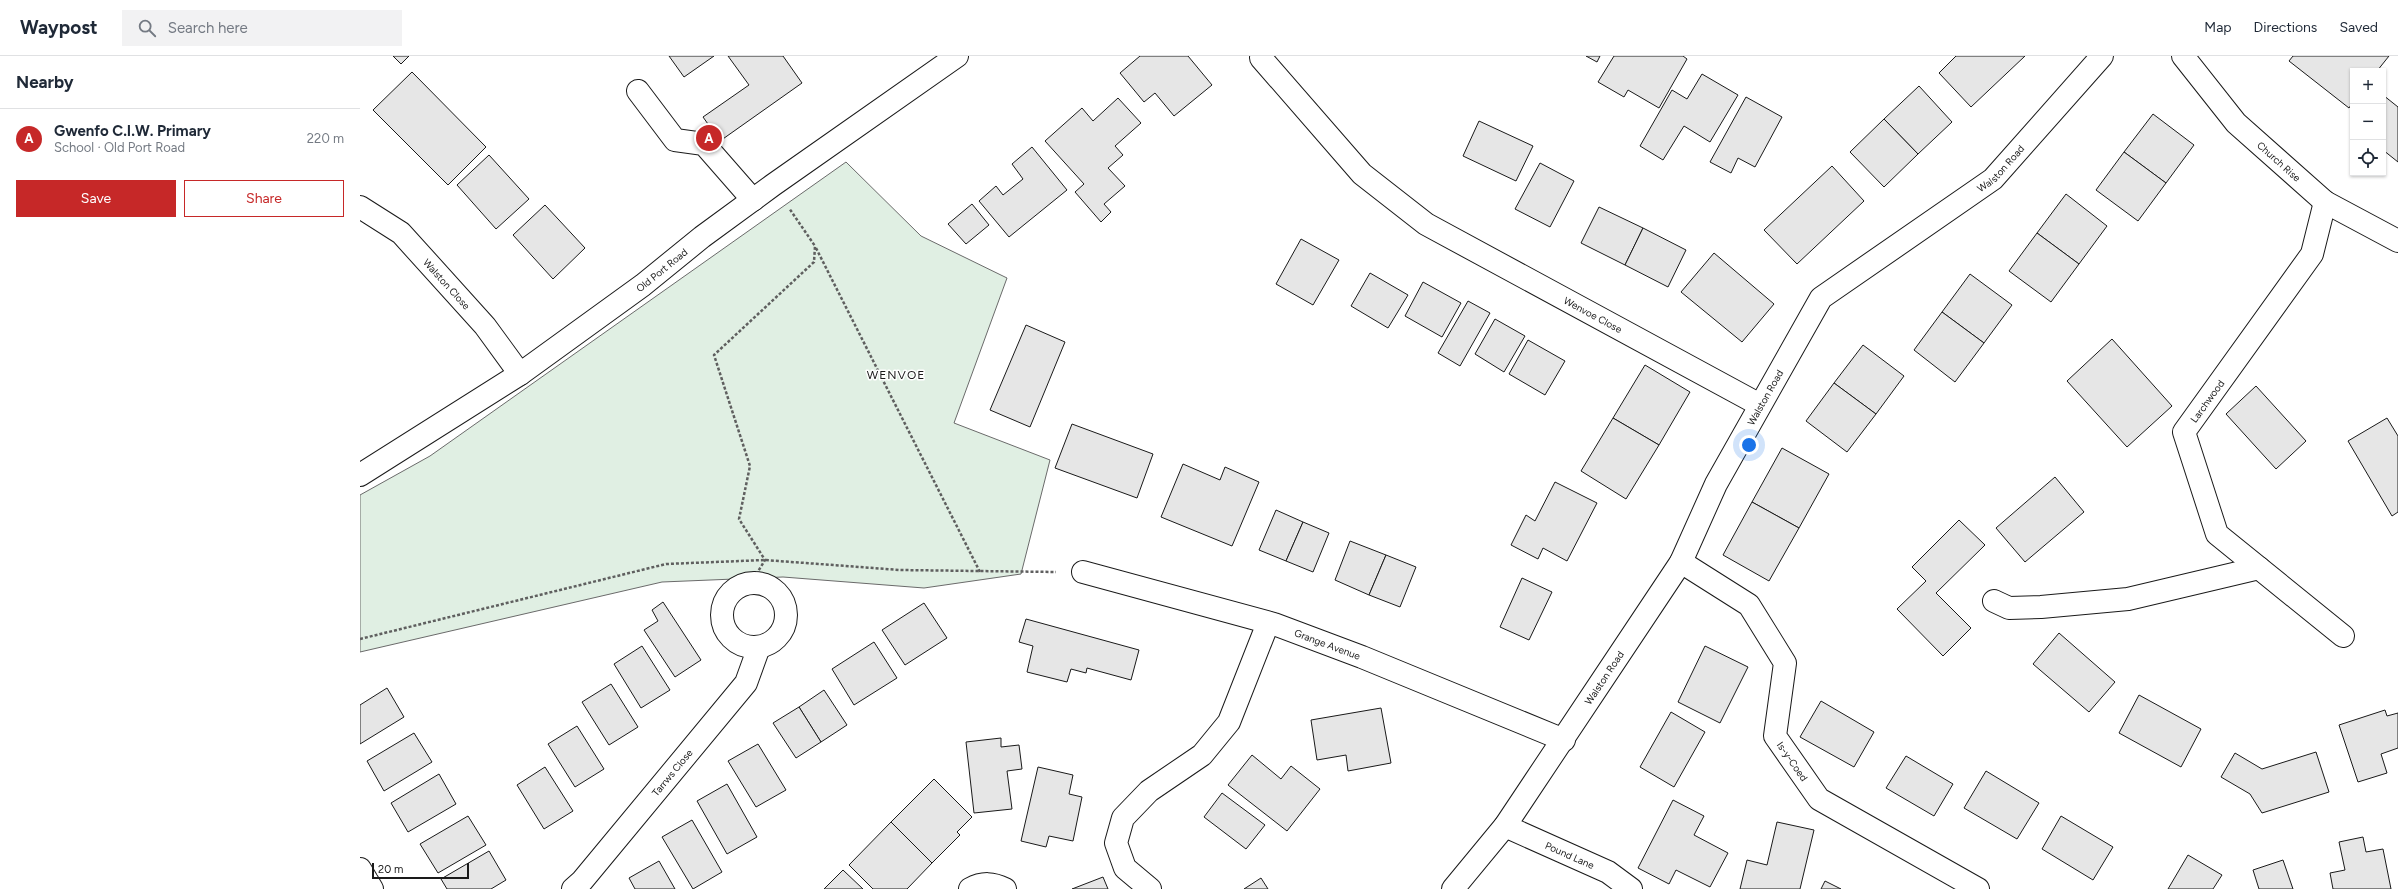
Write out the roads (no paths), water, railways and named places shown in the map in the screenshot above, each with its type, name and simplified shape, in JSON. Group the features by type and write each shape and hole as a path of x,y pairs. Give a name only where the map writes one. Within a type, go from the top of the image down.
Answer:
{"street":[{"name":"Old Port Road","path":"360,475 452,419 520,374 643,285 702,237 957,56"},
{"name":"Walston Road","path":"1453,889 1505,826 1564,740 1681,562 1716,484 1821,298 1993,179 2102,56"},
{"name":"Church Rise","path":"2183,56 2236,123 2326,202 2398,241"},
{"name":"Wenvoe Close","path":"1261,58 1362,174 1426,224 1760,405"},
{"path":"638,91 675,140 704,144 753,200"},
{"name":"Larchwood","path":"2326,202 2312,254 2184,432 2217,534 2343,636"},
{"name":"Walston Close","path":"360,207 401,233 477,316 520,374"},
{"name":"Is-y-Coed","path":"1681,562 1749,605 1785,663 1776,736 1819,799 1978,889"},
{"path":"1994,601 2010,608 2041,607 2128,599 2259,568"},
{"name":"Grange Avenue","path":"1083,572 1268,623 1362,657 1564,740"},
{"path":"751,583 762,584 772,588 780,596 786,617 784,628 778,637 769,644 759,648 738,644 725,629 722,619 722,609 732,591 751,583"},
{"path":"1150,889 1125,868 1116,843 1124,818 1149,791 1202,755 1229,722 1268,623"},
{"name":"Tarrws Close","path":"573,889 582,881 746,683 759,648"},
{"name":"Pound Lane","path":"1505,826 1608,872 1631,889"},
{"path":"360,869 372,889"},
{"path":"970,889 987,884 1005,889"}],"place":[{"name":"Gwenfo C.I.W. Primary","path":"709,138"}],"district":[{"name":"WENVOE","path":"896,375"}]}
